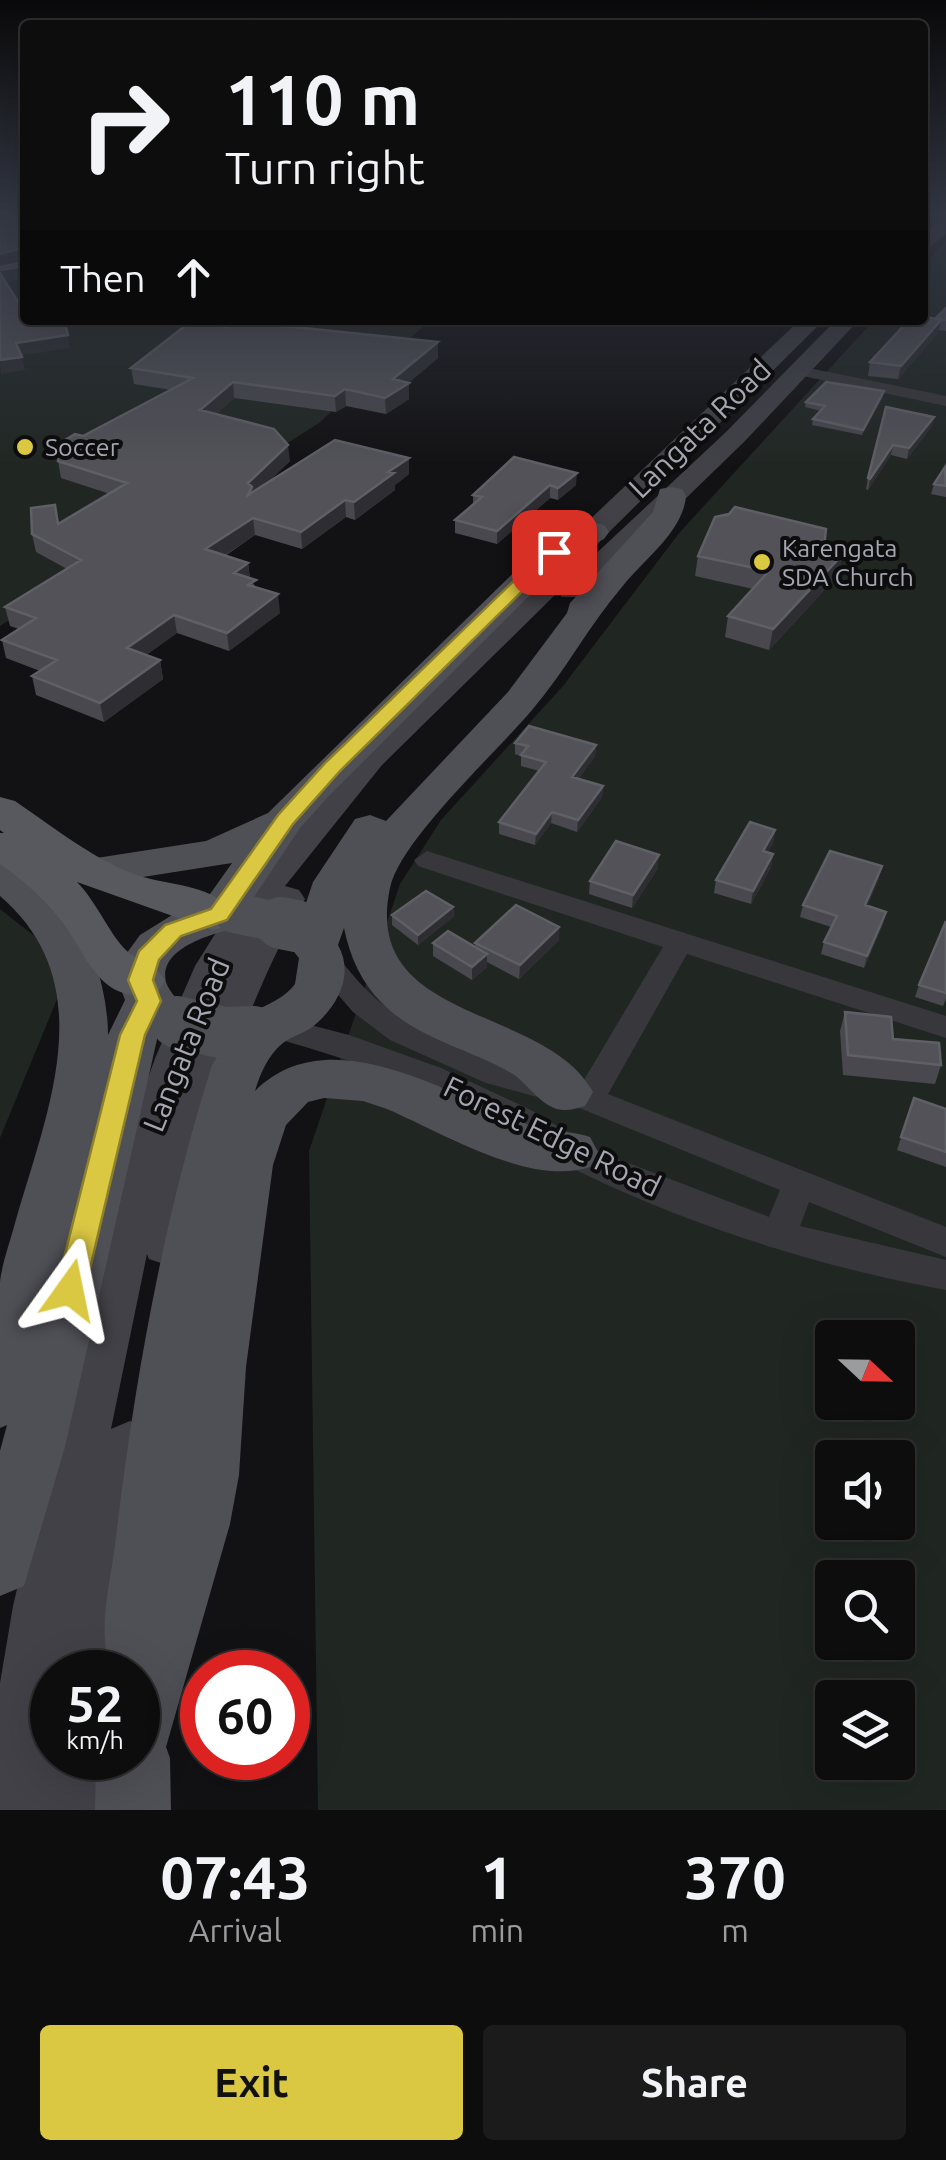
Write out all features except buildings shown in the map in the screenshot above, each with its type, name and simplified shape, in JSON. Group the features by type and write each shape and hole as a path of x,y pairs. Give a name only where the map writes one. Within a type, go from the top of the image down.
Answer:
{"highway":[{"path":"0,810 92,871 124,886 191,902 222,914"},
{"path":"0,844 38,869 78,909 108,964 210,1022"}],"main road":[{"name":"Langata Road","path":"12,1810 44,1606 142,1159 210,978 262,888 313,819 388,737 548,585 593,532 809,325"},
{"name":"Langata Road","path":"94,1650 210,1022 306,930 322,845 390,766 843,325"},
{"path":"0,1562 33,1446 133,1035 210,1022 314,995 321,982 306,930 380,815 601,591 669,514 670,496"},
{"path":"222,914 285,819 353,746 554,552 593,532"},
{"path":"160,1650 197,1524 207,1475 216,1367 246,1165 252,1134 268,1106 280,1094 308,1082 366,1080 538,1149 576,1114 524,1056 442,1021 396,990 375,964 370,950 366,892 374,868 389,844 521,700 601,591"},
{"path":"92,871 215,854 285,819"},
{"path":"0,873 33,901 60,938 85,1004 87,1025 77,1105 0,1398"},
{"path":"140,1650 146,1554 174,1348 236,1066 210,1022 148,956 173,931 222,914 306,930"},
{"path":"66,1810 71,1780"},
{"path":"133,1780 133,1810"}],"street":[{"path":"799,371 946,401"},
{"path":"427,860 946,1027"},
{"name":"Forest Edge Road","path":"306,930 363,1004 401,1032 576,1114 800,1183 946,1242"},
{"path":"576,1114 680,942"},
{"name":"Forest Edge Road","path":"210,1022 327,1037 520,1119 576,1114 683,1200 780,1232 946,1275"},
{"path":"780,1232 800,1183"}],"shaded area":[{"path":"0,298 20,298 20,325 425,325 319,423 0,626"},
{"path":"928,298 946,298 946,1810 318,1810 309,1151 400,884 441,820 563,686 680,532 869,325 928,325"},
{"path":"0,909 46,945 67,975 0,1138"}],"place":[{"name":"Soccer","path":"25,447"},
{"name":"Karengata SDA Church","path":"762,562"}],"route":[{"path":"70,1290 133,1035 149,1001 140,980 148,956 173,931 219,914 285,819 333,766 554,552"}]}
